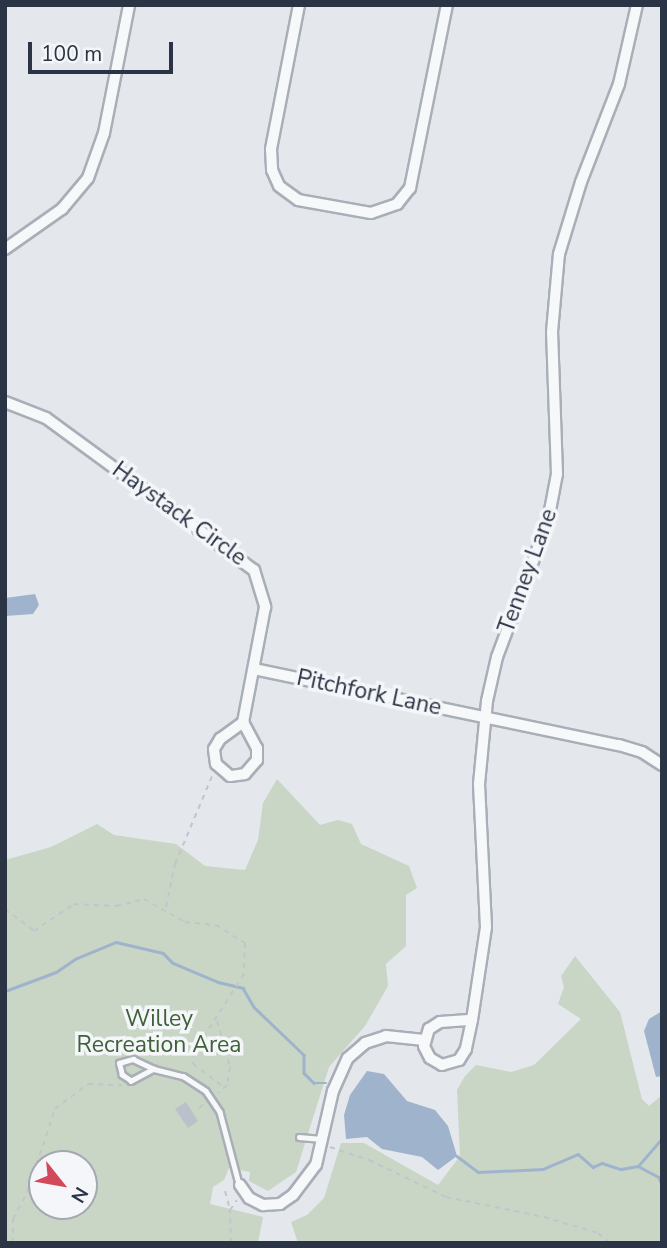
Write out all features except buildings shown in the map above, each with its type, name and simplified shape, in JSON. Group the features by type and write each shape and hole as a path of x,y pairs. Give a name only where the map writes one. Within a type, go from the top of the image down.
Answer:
{"street":[{"path":"5,249 62,209 88,178 104,133 129,5"},
{"path":"299,5 271,149 272,170 279,186 298,200 371,213 397,204 410,188 447,5"},
{"name":"Tenney Lane","path":"424,1040 433,1061 455,1063 464,1053 472,1020 485,944 479,783 484,716 497,657 538,549 555,489 558,449 552,332 559,254 578,190 622,77 637,5"},
{"name":"Haystack Circle","path":"5,402 46,418 251,566 262,584 265,607 243,722"},
{"name":"Pitchfork Lane","path":"254,669 627,747 662,765"},
{"path":"243,722 257,748 256,763 238,776 219,769 214,757 215,745 243,722"},
{"path":"240,1185 258,1203 283,1203 309,1180 323,1142 335,1084 353,1052 386,1035 424,1040 436,1024 472,1020"}],"lane":[{"path":"154,1069 131,1081 122,1075 119,1063 130,1058 154,1069 183,1076 210,1095 220,1112 240,1185"},
{"path":"299,1137 323,1142"}],"path":[{"path":"166,908 175,864 210,778 219,769"},
{"path":"5,909 29,930 39,928 78,903 116,906 141,898 166,908 186,922 216,925 245,943 242,979 194,1052 193,1063 225,1088"},
{"path":"216,1020 229,1061 225,1088 219,1092"},
{"path":"13,1243 12,1223 27,1193 55,1109 88,1084 124,1085"},
{"path":"323,1142 369,1160 446,1197 544,1217 598,1233 611,1243"},
{"path":"225,1191 230,1210 231,1243"},
{"path":"230,1210 237,1199"}],"green space":[{"name":"Willey Recreation Area","path":"277,779 320,825 338,820 352,824 361,844 409,866 417,888 406,895 406,946 386,964 388,986 365,1026 329,1067 296,1172 268,1191 249,1181 250,1172 229,1168 224,1180 213,1187 210,1204 263,1217 258,1243 5,1243 5,860 51,847 97,824 114,835 176,844 205,866 245,870 258,840 263,803"},
{"path":"575,956 620,1012 642,1099 649,1106 662,1095 662,1243 298,1243 291,1222 307,1215 324,1198 341,1143 364,1143 438,1185 460,1156 457,1090 465,1076 476,1065 511,1072 534,1065 581,1019 558,1004 564,987 561,976"}],"water":[{"path":"35,594 39,605 33,614 5,616 5,598"},
{"path":"662,1011 662,1076 656,1077 644,1031 649,1019"},
{"path":"367,1071 384,1074 407,1101 435,1110 448,1126 457,1156 438,1170 422,1157 382,1149 367,1137 346,1139 344,1115 350,1095"}],"waterway":[{"path":"5,991 56,972 75,959 116,942 163,953 173,963 218,982 243,988 254,1007 304,1055 304,1073 314,1083 326,1083"},
{"path":"638,1166 662,1138"},
{"path":"457,1156 478,1172 543,1169 578,1154 593,1167 602,1163 621,1169 638,1166 659,1177 662,1185"}]}
